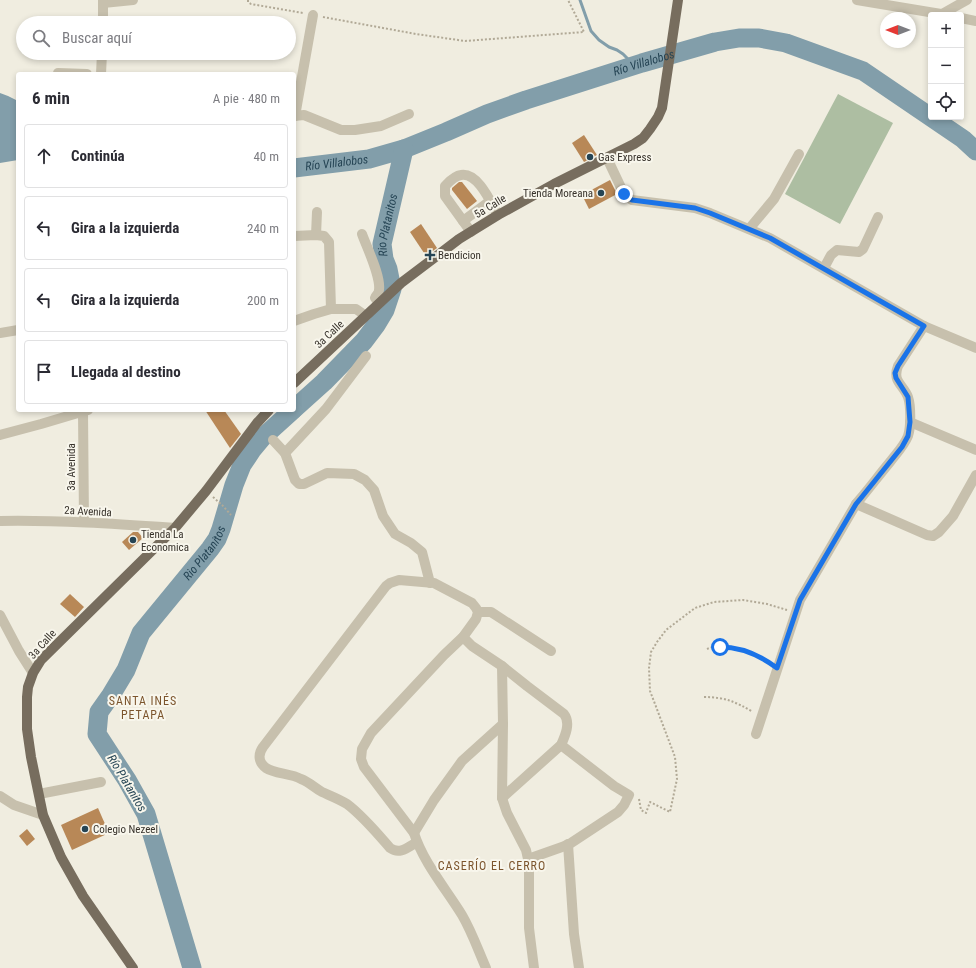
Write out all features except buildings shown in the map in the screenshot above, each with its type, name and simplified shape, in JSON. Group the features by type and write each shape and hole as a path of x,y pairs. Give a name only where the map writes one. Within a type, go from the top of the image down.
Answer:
{"main road":[{"name":"5a Calle","path":"380,303 401,283 470,232 554,184 607,158 643,138 658,117 662,108 678,0"},
{"name":"3a Calle","path":"296,381 380,303"},
{"name":"3a Calle","path":"133,968 83,896 61,857 44,815 31,757 27,729 28,687 33,673 41,660 175,528 267,412"}],"street":[{"path":"103,16 103,2 133,0"},
{"path":"857,0 928,12"},
{"path":"949,12 967,0"},
{"path":"296,110 313,15"},
{"path":"964,19 976,21"},
{"path":"101,72 102,60"},
{"path":"296,116 304,115 341,130 354,130 381,126 410,114"},
{"path":"749,229 774,198 799,154"},
{"path":"607,158 624,194 632,200 695,208 770,238 924,326 976,348"},
{"path":"470,232 445,196 445,186 452,179 460,175 469,176 476,180 498,215"},
{"path":"463,221 490,201"},
{"path":"316,235 317,212"},
{"path":"824,268 831,255 837,250 860,252 863,249 878,217"},
{"path":"362,234 377,272 379,293 375,298 380,303"},
{"path":"296,236 324,236 329,242 331,309"},
{"path":"296,320 331,309 356,309 366,316"},
{"path":"756,734 800,600 856,504 902,447 908,436 910,422 908,397 896,378 895,373 924,326"},
{"path":"0,333 16,330"},
{"path":"285,453 326,409 366,356"},
{"path":"0,435 82,412"},
{"name":"3a Avenida","path":"84,522 86,412"},
{"path":"910,422 976,450"},
{"path":"273,440 285,453 294,480 299,484 304,484 327,473 354,474 366,480 374,490 383,516 395,534 411,543 422,552 430,583"},
{"path":"856,504 927,535 933,536 939,532 953,516 976,475"},
{"name":"2a Avenida","path":"0,521 30,520 84,522 175,528"},
{"path":"486,968 468,927 424,856 416,837 364,767 361,759 362,750 371,733 444,655 463,637 476,619 478,612 472,603 434,583 399,580 390,583 386,586 259,753 260,761 266,768 300,778 321,791 347,804 362,817 390,848 395,851 401,851 416,837 434,800 462,761 503,724"},
{"path":"478,612 491,612 551,651"},
{"path":"0,615 19,651 33,673"},
{"path":"463,637 472,646 502,666 567,717 566,734 561,745 502,798"},
{"path":"502,666 502,798 507,813 526,850 528,859 529,928 534,968"},
{"path":"528,859 568,844 618,812 624,805 628,796 561,745"},
{"path":"39,794 101,782"},
{"path":"0,796 14,805 44,815"},
{"path":"568,844 574,934 580,968"}],"path":[{"path":"248,0 251,4 416,34 465,40 584,32 568,0"},
{"path":"222,504 230,514"},
{"path":"628,796 632,794 636,795 639,798 641,810 646,813 650,802 670,812 677,779 675,757 650,691 649,668 651,652 666,630 695,608 714,602 743,600 767,604 796,612"},
{"path":"707,649 711,647 735,648 758,656 770,662 777,668"},
{"path":"704,697 730,700 761,717"}],"green space":[{"path":"838,94 893,123 840,224 785,194"}],"water":[{"path":"0,93 16,100 16,160 0,163"}],"waterway":[{"path":"580,0 591,31 599,40 623,54 634,65"},
{"name":"Río Villalobos","path":"296,168 369,159 404,149 487,114 526,100 642,63 715,42 739,38 759,38 786,43 863,71 963,139 976,151"},
{"name":"Rio Platanitos","path":"296,407 324,382 364,341 385,310 392,289 388,269 384,259 382,244 404,149"},
{"name":"Rio Platanitos","path":"192,968 146,814 127,780 97,734 99,712 126,670 141,633 217,539 242,465 262,438 291,412"}],"place":[{"name":"Gas Express","path":"590,157"},
{"name":"Tienda Moreana","path":"601,193"},
{"name":"Bendicion","path":"430,255"},
{"name":"Tienda La Economica","path":"133,540"},
{"name":"Colegio Nezeel","path":"85,829"}],"district":[{"name":"SANTA INÉS PETAPA","path":"143,708"},
{"name":"CASERÍO EL CERRO","path":"492,866"}],"route":[{"path":"624,194 632,200 695,208 770,238 924,326 895,373 896,378 908,397 910,422 908,436 902,447 856,504 829,553 800,600 777,668 770,662 758,656 735,648 720,647"}],"water label":[{"name":"Río Platanitos","path":"127,783"}]}
